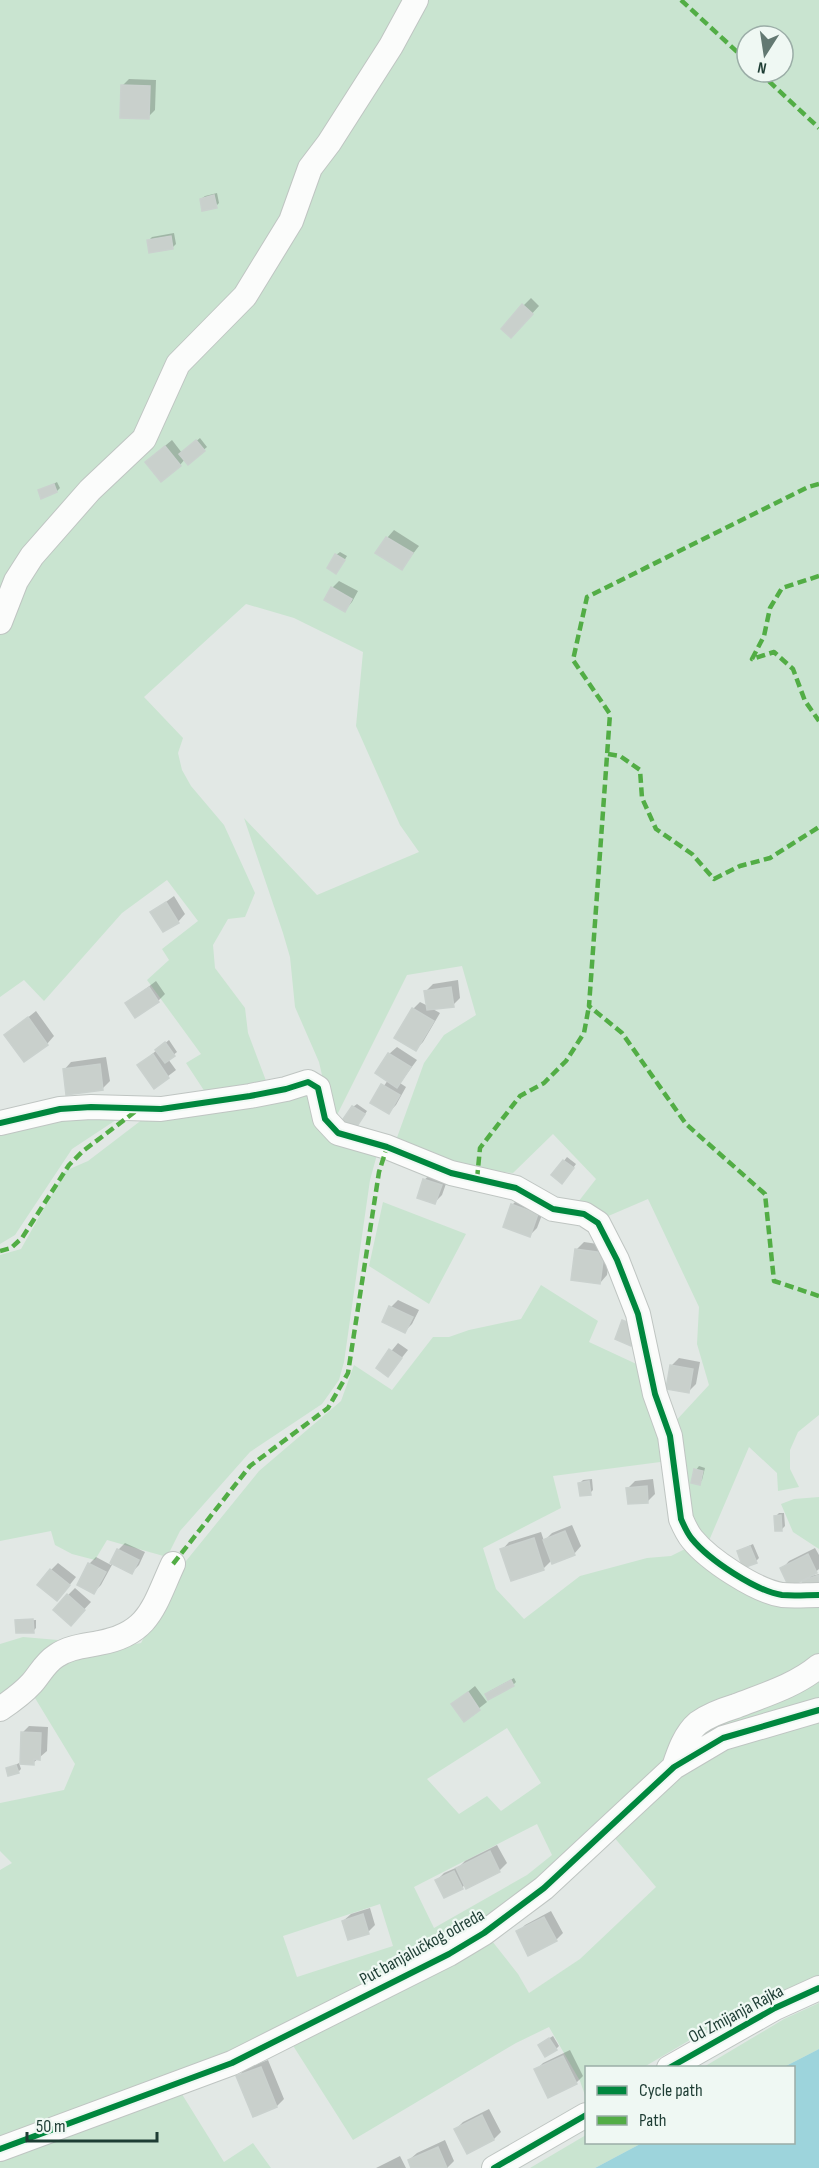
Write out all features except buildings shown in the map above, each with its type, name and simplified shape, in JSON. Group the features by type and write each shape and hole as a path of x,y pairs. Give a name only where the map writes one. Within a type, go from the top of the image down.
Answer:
{"street":[{"path":"0,622 16,581 32,556 90,490 144,439 178,364 245,296 291,220 310,168 384,56 416,0"},
{"path":"0,1123 60,1109 91,1107 161,1109 250,1096 308,1082 318,1088 325,1119 338,1133 387,1148 452,1173 516,1188 553,1209 590,1217 598,1223 617,1260 638,1314 654,1394 670,1436 681,1519 688,1534 714,1560 754,1584 781,1594 819,1595"},
{"path":"0,1709 20,1696 55,1656 70,1648 118,1639 140,1627 150,1614 173,1564"},
{"path":"674,1767 680,1748 697,1724 714,1714 787,1686 810,1674 819,1666"},
{"name":"Put banjalučkog odreda","path":"0,2149 232,2063 449,1954 484,1933 544,1888 674,1767 723,1738 819,1710"},
{"name":"Od Zmijanja Rajka","path":"671,2066 775,2008 819,1988"},
{"path":"494,2168 585,2116"}],"green space":[{"path":"0,0 819,0 819,1415 798,1432 790,1450 790,1469 799,1487 778,1491 777,1473 749,1447 708,1543 692,1533 672,1425 709,1385 697,1344 699,1307 648,1199 606,1217 575,1206 596,1179 553,1134 513,1173 466,1168 395,1143 424,1063 444,1035 476,1015 462,966 407,975 333,1123 319,1062 295,1007 290,957 283,933 244,818 317,895 419,852 400,825 356,726 363,652 294,618 246,604 144,697 183,738 178,753 182,770 191,786 224,825 255,893 245,917 228,919 213,945 215,968 245,1008 248,1033 268,1086 205,1092 186,1063 201,1054 147,980 169,960 162,949 198,921 167,880 122,913 44,1001 24,980 0,997"},
{"path":"304,1092 378,1151 370,1180 344,1362 339,1380 322,1404 250,1452 180,1531 167,1557 107,1540 95,1560 72,1554 55,1545 51,1531 0,1541 0,1255 21,1249 65,1171 88,1161 143,1119"},
{"path":"71,1112 119,1118 72,1149 15,1235 0,1244 0,1131"},
{"path":"383,1202 466,1234 429,1304 369,1266"},
{"path":"541,1285 598,1321 589,1342 645,1368 668,1461 553,1476 561,1508 483,1548 496,1589 524,1619 580,1576 647,1558 671,1556 689,1547 819,1601 819,1977 777,1993 712,2027 646,2066 585,2066 585,2095 580,2081 549,2027 516,2043 353,2140 285,2033 0,2141 0,1870 12,1863 0,1851 0,1803 64,1790 75,1764 35,1698 57,1665 72,1656 141,1643 186,1561 259,1471 341,1401 354,1365 392,1390 433,1337 449,1337 469,1330 521,1319","holes":["507,1728 541,1783 501,1811 487,1796 459,1814 427,1779","537,1824 552,1855 527,1875 434,1928 414,1887","613,1836 656,1887 580,1959 529,1993 518,1974 481,1927","380,1904 393,1946 297,1977 283,1936"]},
{"path":"819,1497 819,1549 793,1532 781,1504 794,1499"},
{"path":"23,1637 58,1640 38,1656 10,1690 0,1695 0,1644"},
{"path":"819,2003 819,2049 786,2066 705,2066 784,2019"},
{"path":"180,2091 224,2162 253,2143 271,2168 0,2168 0,2158"},
{"path":"585,2136 585,2144 640,2144 595,2168 530,2168"}],"water":[{"path":"819,2049 819,2168 595,2168 640,2144 795,2144 795,2066 786,2066"}],"marked path":[{"path":"681,0 735,50"},
{"path":"772,84 819,128"},
{"path":"819,484 808,487 587,597 573,660 610,714 589,1006 622,1033 686,1124 765,1194 774,1281 819,1296"},
{"path":"819,576 782,588 770,608 764,636 752,659 774,652 793,669 805,701 819,721"},
{"path":"608,754 620,756 640,770 642,798 656,829 692,854 714,879 740,866 770,858 819,827"},
{"path":"477,1179 480,1148 520,1096 544,1083 566,1061 584,1033 589,1006"},
{"path":"0,1251 11,1248 22,1238 69,1165 83,1151 140,1108"},
{"path":"173,1564 250,1466 328,1408 348,1373 379,1172 387,1147"}],"cycle path":[{"path":"0,1123 60,1109 91,1107 161,1109 250,1096 308,1082 318,1088 325,1119 338,1133 387,1147 451,1173 516,1188 553,1209 584,1214 598,1223 617,1260 638,1314 655,1394 670,1436 681,1519 692,1539 721,1565 759,1588 782,1595 819,1595"},
{"path":"0,2149 232,2063 449,1954 484,1933 544,1888 674,1767 723,1738 819,1710"},
{"path":"673,2066 775,2008 819,1988"},
{"path":"494,2168 585,2116"}]}
